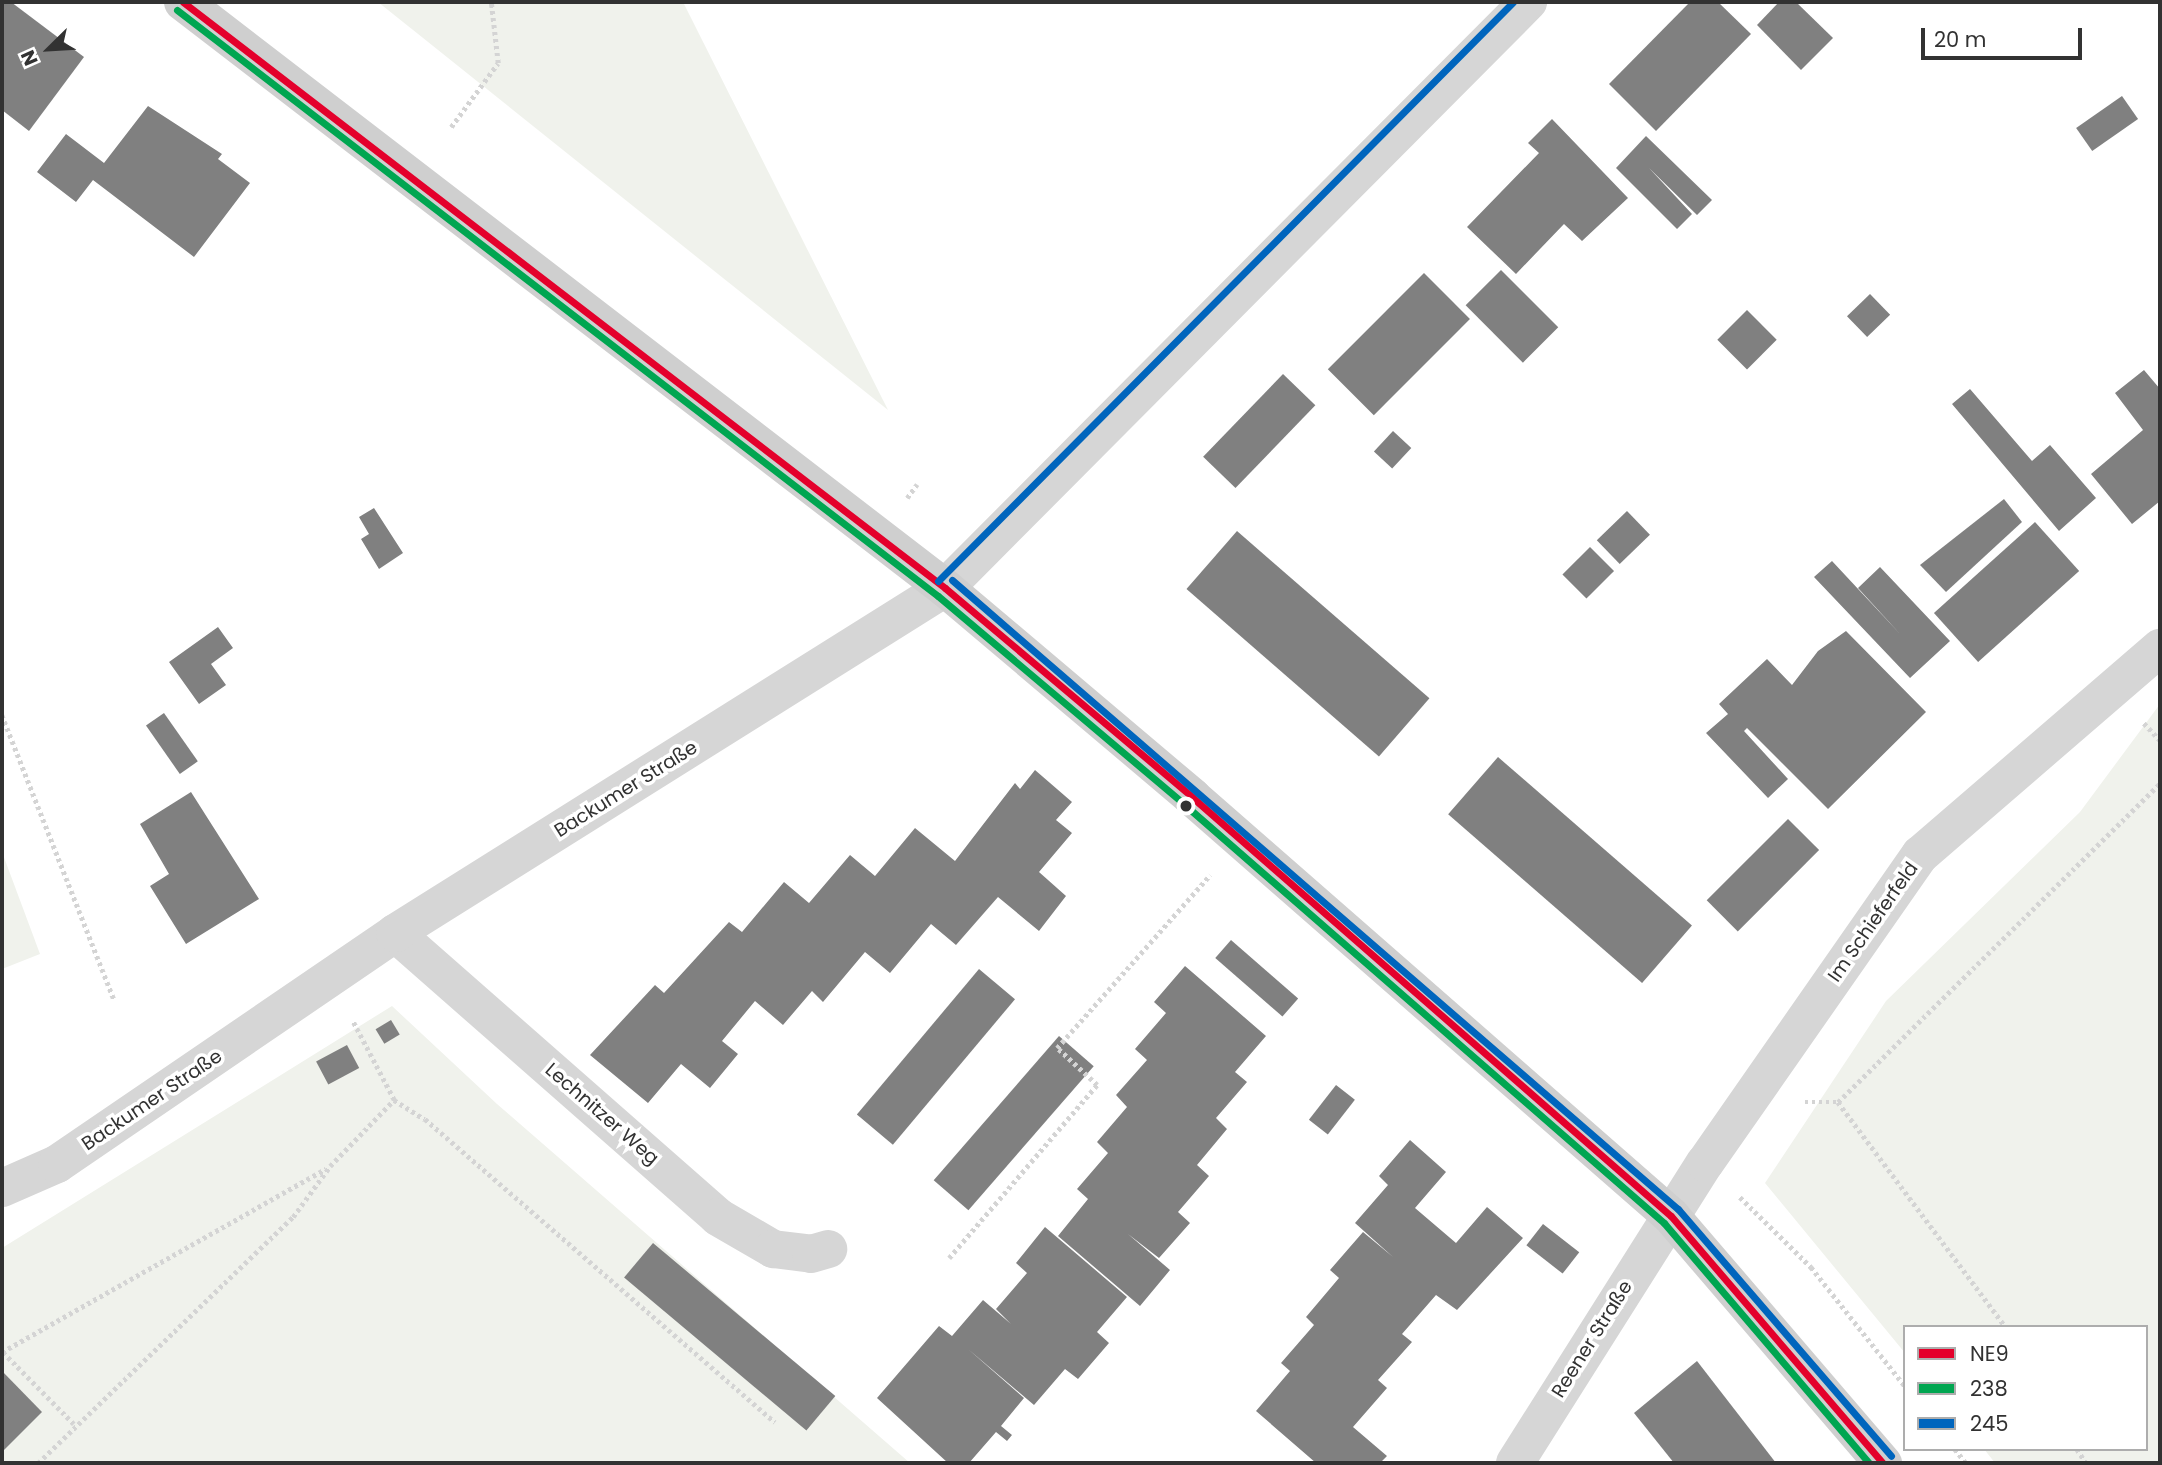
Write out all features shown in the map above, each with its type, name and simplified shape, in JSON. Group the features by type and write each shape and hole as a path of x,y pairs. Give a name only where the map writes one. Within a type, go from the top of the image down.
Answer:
{"street":[{"path":"183,2 946,588 1241,840 1671,1216 1883,1463"},
{"name":"Backumer Straße","path":"2,1188 57,1164 395,933 946,588 1528,2"},
{"name":"Im Schieferfeld","path":"1671,1216 1705,1163 1920,855 2160,648"},
{"name":"Lechnitzer Weg","path":"395,933 718,1217 774,1249 811,1254 828,1249"},
{"name":"Reener Straße","path":"1515,1463 1671,1216"}],"path":[{"path":"451,127 498,63 491,2"},
{"path":"2,715 114,999"},
{"path":"1748,1101 1838,1102 2160,783"},
{"path":"949,1258 1097,1085 1057,1048 1241,840"},
{"path":"352,1020 394,1100 425,1119 775,1422"},
{"path":"38,1463 74,1424 87,1422 293,1217 330,1166 394,1100"},
{"path":"1838,1102 2005,1325"},
{"path":"1705,1163 1811,1267 1903,1383"},
{"path":"74,1424 2,1352 330,1166"}],"shaded area":[{"path":"378,2 683,2 888,410"},
{"path":"2160,704 2160,1463 1995,1463 1986,1451 2148,1451 2148,1325 1903,1325 1903,1351 1765,1183 1886,1001 2080,812"},
{"path":"2,852 40,954 2,969"},
{"path":"392,1006 497,1104 910,1463 2,1463 2,1248"}],"building":[{"path":"2,2 11,2 84,57 29,131 2,110"},
{"path":"1690,2 1718,2 1751,34 1656,131 1609,84"},
{"path":"1779,2 1796,2 1833,38 1801,70 1757,25"},
{"path":"2122,96 2138,119 2092,151 2076,128"},
{"path":"148,106 222,154 218,159 250,183 194,257 93,180 76,202 37,172 66,134 104,163"},
{"path":"1552,119 1628,198 1582,241 1564,224 1516,274 1467,227 1539,153 1528,143"},
{"path":"1646,136 1712,200 1697,215 1649,168 1692,214 1677,229 1616,168"},
{"path":"1501,270 1558,327 1523,363 1466,305"},
{"path":"1424,273 1470,319 1374,415 1328,369"},
{"path":"1870,294 1890,315 1867,337 1847,316"},
{"path":"1747,310 1777,340 1747,369 1717,340"},
{"path":"2144,370 2160,389 2160,501 2132,524 2091,474 2143,430 2115,393"},
{"path":"1283,374 1315,405 1235,488 1203,457"},
{"path":"1970,389 2032,461 2050,445 2096,498 2059,531 1952,404"},
{"path":"1393,431 1411,448 1392,469 1374,451"},
{"path":"2004,499 2022,522 1946,592 1920,565"},
{"path":"374,508 403,553 379,569 361,539 369,534 359,517"},
{"path":"1627,511 1650,535 1620,564 1597,540"},
{"path":"2035,522 2079,571 1978,662 1934,613"},
{"path":"1237,531 1429,698 1379,756 1186,589"},
{"path":"1590,547 1614,571 1586,599 1562,575"},
{"path":"1832,561 1901,635 1858,588 1880,567 1950,641 1910,678 1814,577"},
{"path":"218,627 233,648 211,664 226,685 199,704 169,662"},
{"path":"1846,631 1926,712 1828,809 1747,728 1744,731 1788,779 1768,798 1706,733 1728,714 1719,704 1767,659 1792,685 1818,651"},
{"path":"164,713 198,761 180,774 146,726"},
{"path":"1498,757 1692,926 1642,983 1448,814"},
{"path":"1035,770 1072,802 1056,820 1072,833 1039,872 1066,896 1039,931 998,897 956,945 931,924 890,973 865,952 823,1002 812,991 783,1025 755,1001 722,1041 738,1054 710,1088 681,1064 648,1103 590,1055 655,985 664,993 729,922 742,932 784,882 809,903 850,855 875,876 915,828 955,861 1015,783 1020,789"},
{"path":"191,792 259,899 186,944 150,886 169,874 140,824"},
{"path":"1788,819 1819,850 1738,931 1707,900"},
{"path":"1231,940 1298,998 1282,1017 1215,958"},
{"path":"1185,966 1266,1036 1235,1072 1247,1082 1216,1118 1227,1129 1197,1165 1209,1176 1178,1212 1190,1223 1159,1258 1128,1234 1170,1270 1140,1306 1058,1236 1088,1199 1077,1189 1108,1153 1097,1142 1127,1107 1116,1095 1147,1060 1135,1049 1166,1013 1154,1002"},
{"path":"979,969 1015,999 893,1145 857,1115"},
{"path":"391,1020 400,1035 384,1044 376,1029"},
{"path":"1059,1036 1094,1066 968,1210 934,1180"},
{"path":"347,1045 359,1068 328,1084 316,1061"},
{"path":"1336,1085 1355,1100 1328,1134 1309,1120"},
{"path":"1410,1140 1446,1172 1415,1208 1456,1243 1487,1207 1523,1238 1457,1310 1436,1295 1402,1334 1412,1342 1378,1380 1387,1388 1353,1427 1387,1456 1380,1463 1316,1463 1256,1411 1290,1371 1281,1363 1314,1325 1306,1317 1339,1278 1330,1270 1363,1232 1393,1257 1355,1223 1388,1185 1379,1176"},
{"path":"1543,1224 1579,1252 1563,1274 1526,1245"},
{"path":"1045,1227 1127,1297 1097,1332 1109,1343 1078,1379 1065,1369 1034,1405 968,1349 1024,1398 1001,1426 1012,1435 1007,1441 996,1432 969,1463 948,1463 877,1398 939,1326 952,1336 983,1300 1011,1324 996,1309 1027,1273 1016,1263"},
{"path":"653,1243 835,1396 806,1430 624,1277"},
{"path":"1697,1361 1776,1463 1674,1463 1634,1413"},
{"path":"2,1371 42,1412 2,1452"}],"transit line":[{"name":"NE9","path":"183,2 945,588 1192,797 1671,1216 1883,1463"},
{"name":"245","path":"938,581 1513,2"},
{"name":"238","path":"177,10 938,596 1185,805 1664,1223 1869,1463"},
{"name":"245","path":"952,580 1678,1209 1891,1456"}]}
